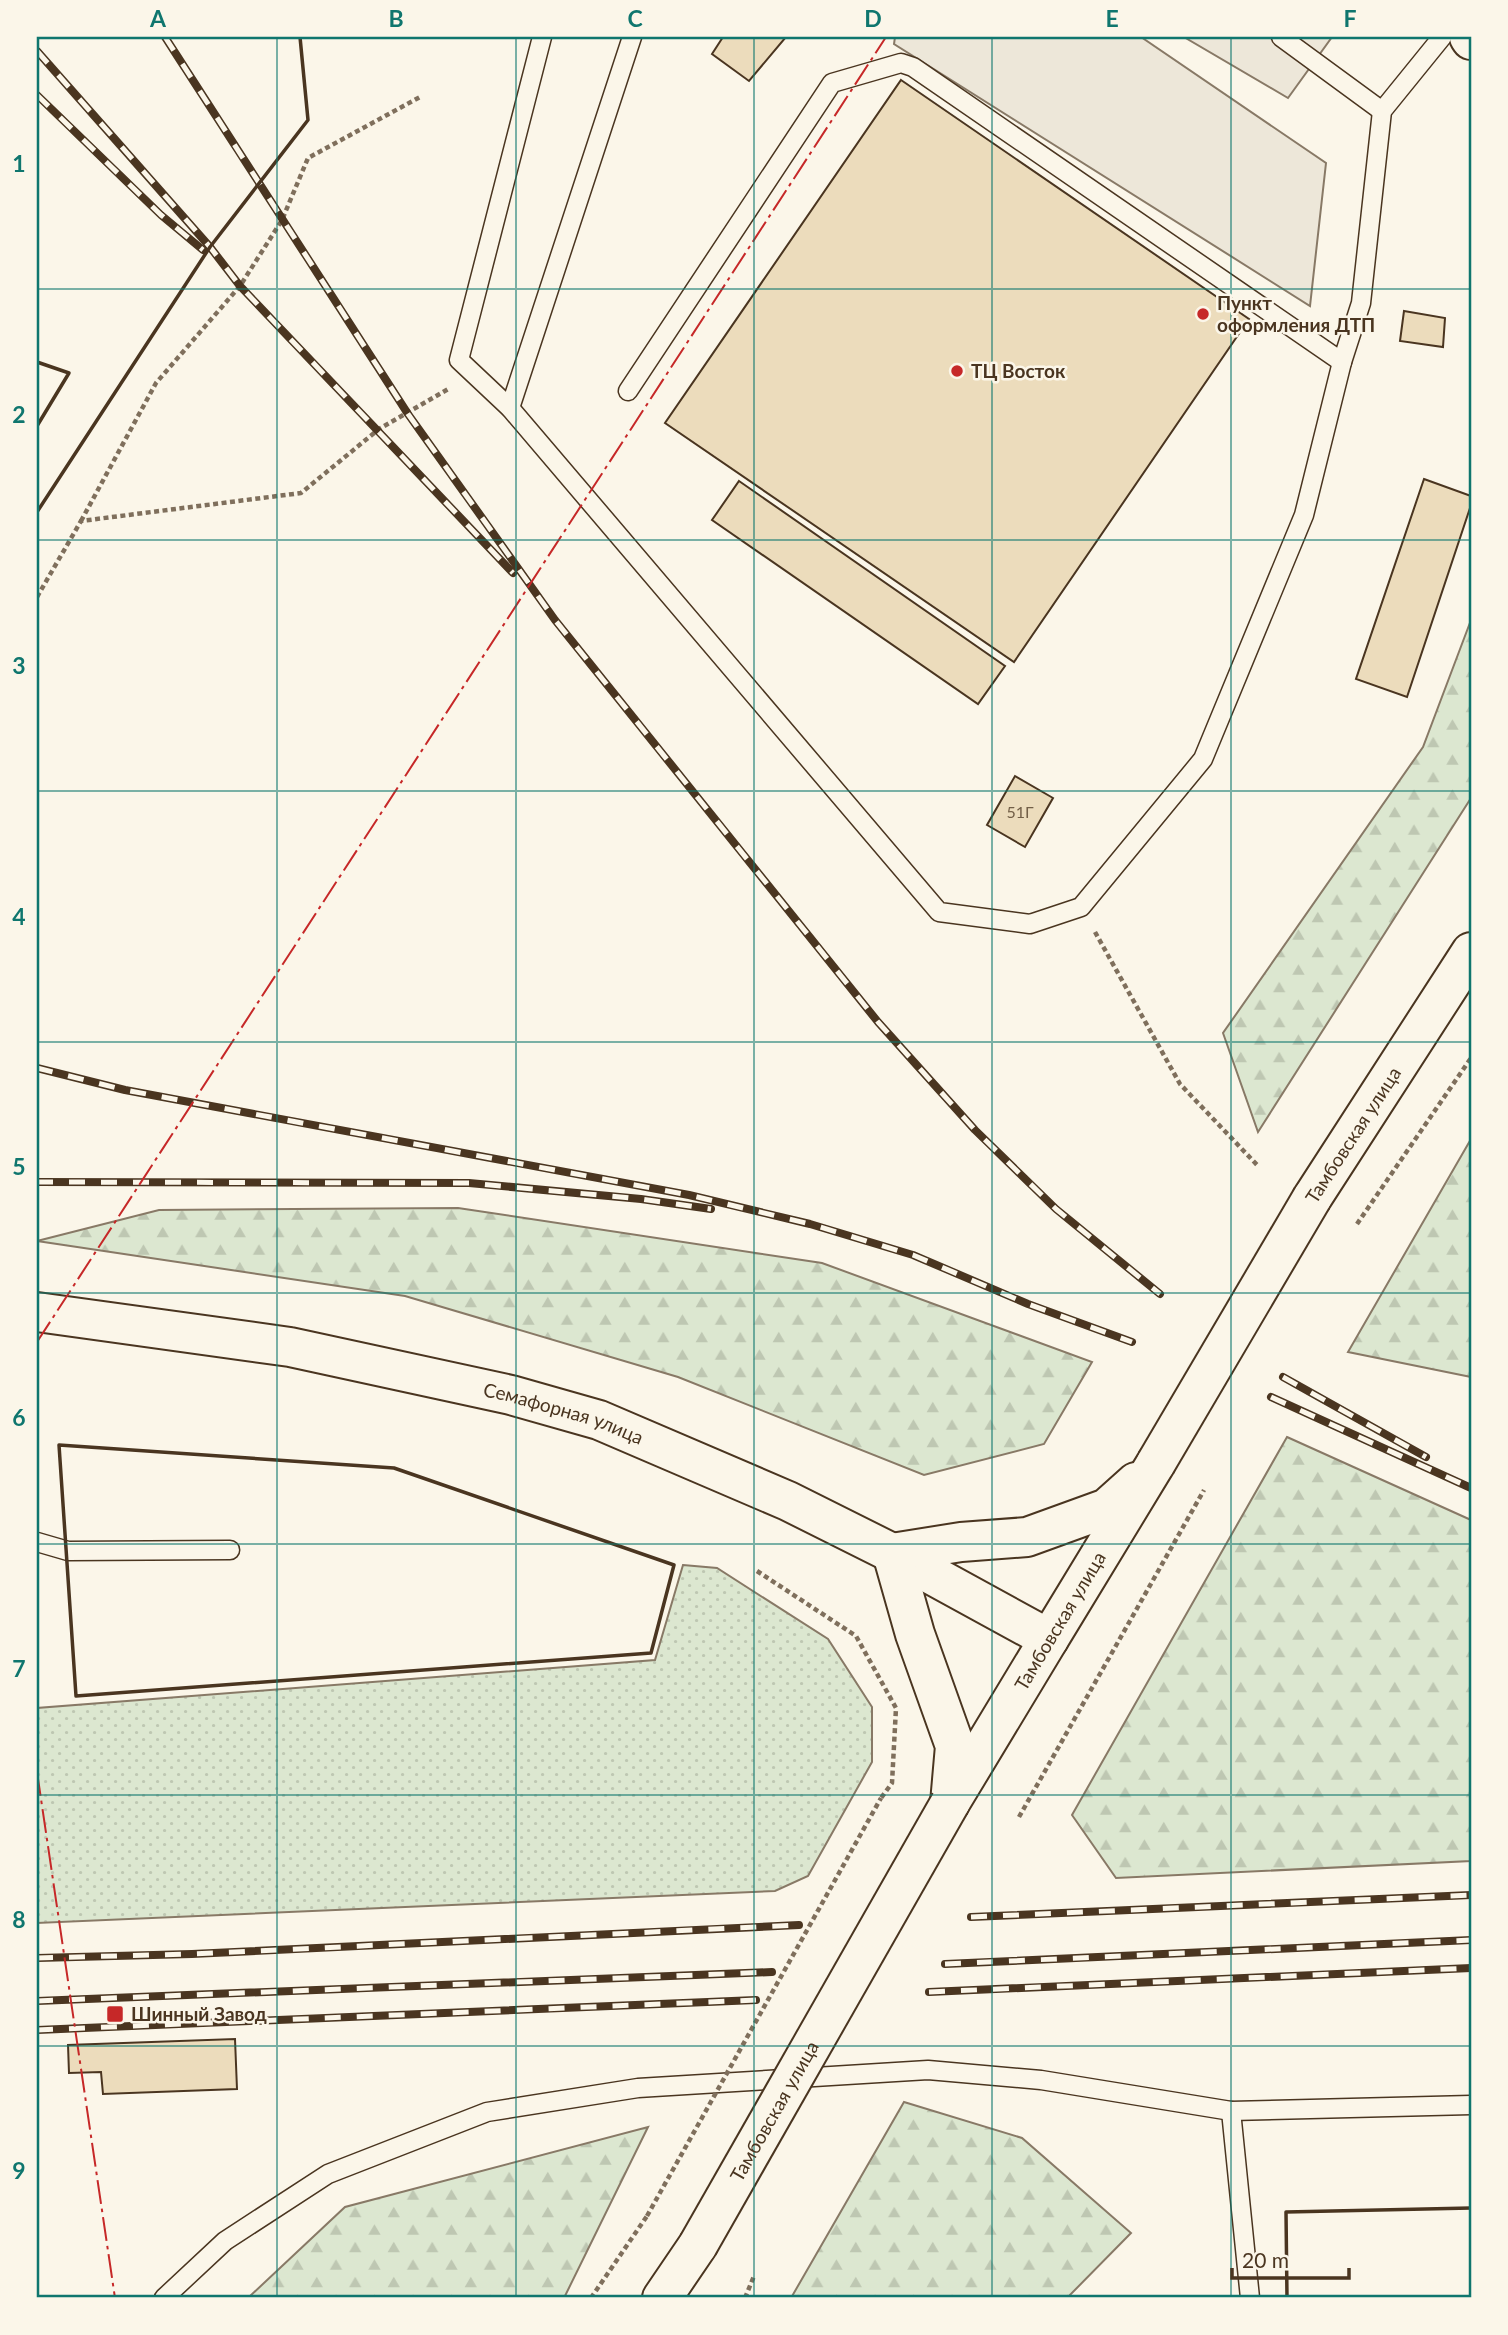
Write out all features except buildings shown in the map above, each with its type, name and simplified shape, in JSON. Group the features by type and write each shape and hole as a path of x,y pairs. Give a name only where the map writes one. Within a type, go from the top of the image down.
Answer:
{"main road":[{"name":"Тамбовская улица","path":"663,2298 698,2245 950,1803 1156,1463 1312,1198 1471,952"},
{"name":"Семафорная улица","path":"37,1312 290,1347 523,1399 599,1420 788,1502 892,1553 1049,1639"},
{"path":"950,1803 955,1746 915,1633 892,1553 961,1542 1027,1537 1107,1507 1156,1463"}],"lane":[{"path":"542,37 459,360 510,408 939,912 1030,924 1081,907 1203,759 1304,515 1342,362 1361,303 1382,111 1442,37"},
{"path":"510,408 632,37"},
{"path":"1281,37 1382,111"},
{"path":"628,391 832,83 901,63 913,67 1342,362"},
{"path":"37,1542 68,1550 229,1550"},
{"path":"164,2298 225,2241 328,2174 487,2112 638,2088 928,2070 1041,2080 1231,2111 1471,2105"},
{"path":"1231,2111 1250,2298"}],"path":[{"path":"37,597 156,383 240,286 282,220 308,158 420,97"},
{"path":"81,521 301,493 379,429 457,384 459,360"},
{"path":"1081,907 1180,1084 1259,1167"},
{"path":"1357,1224 1471,1058"},
{"path":"1019,1817 1204,1490"},
{"path":"591,2298 648,2216 881,1798 892,1783 896,1708 856,1636 757,1571"},
{"path":"745,2298 754,2276"}],"green space":[{"path":"1471,620 1471,798 1258,1132 1223,1033 1423,747"},
{"path":"1471,1139 1471,1377 1348,1352"},
{"path":"458,1208 822,1263 1092,1362 1044,1444 924,1475 678,1377 405,1296 37,1241 159,1210"},
{"path":"1287,1437 1471,1520 1471,1861 1116,1878 1072,1815"},
{"path":"683,1565 717,1568 828,1639 872,1707 872,1762 808,1876 775,1891 37,1923 37,1708 655,1660"},
{"path":"904,2102 1022,2138 1131,2233 1067,2298 791,2298"},
{"path":"648,2127 564,2298 248,2298 345,2207"}],"shaded area":[{"path":"895,37 1141,37 1326,163 1310,306 894,44"},
{"path":"1184,37 1332,37 1288,98"}],"railway":[{"path":"165,37 408,414 555,620 878,1022 975,1130 1056,1209 1160,1294"},
{"path":"37,51 210,247 240,286 513,573"},
{"path":"37,95 161,215 203,250"},
{"path":"37,1068 125,1090 689,1195 810,1224 913,1255 1028,1304 1132,1342"},
{"path":"37,1182 469,1183 641,1199 711,1209"},
{"path":"1283,1377 1426,1457"},
{"path":"1271,1397 1471,1488"},
{"path":"971,1917 1471,1895"},
{"path":"37,1958 192,1954 799,1925"},
{"path":"945,1964 1471,1940"},
{"path":"929,1992 1471,1968"},
{"path":"37,2001 772,1972"},
{"path":"37,2030 756,2000"}],"wall":[{"path":"37,512 210,247 308,120 300,37"},
{"path":"37,362 69,373 37,426"},
{"path":"59,1445 394,1468 674,1565 651,1653 76,1696 59,1445"},
{"path":"1287,2298 1286,2212 1471,2208"}],"power":[{"path":"37,1342 886,37"},
{"path":"37,1772 115,2298"}],"place":[{"name":"Пункт оформления ДТП","path":"1203,314"},
{"name":"ТЦ Восток","path":"957,371"},
{"name":"Шинный Завод","path":"115,2014"}]}
